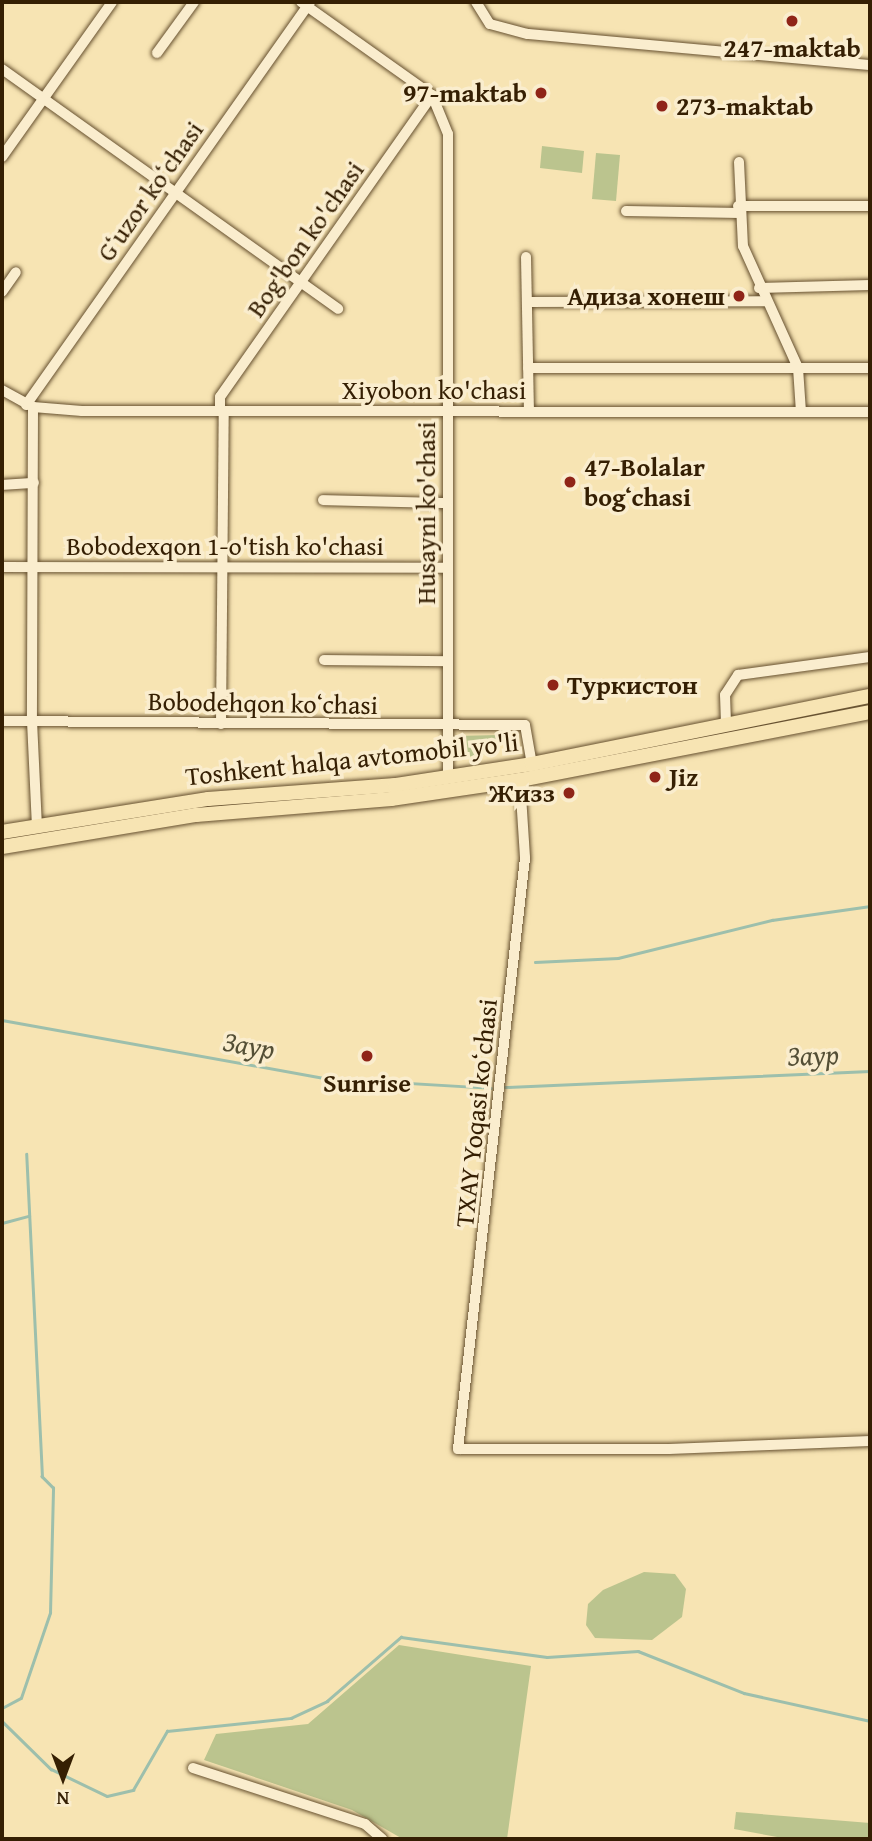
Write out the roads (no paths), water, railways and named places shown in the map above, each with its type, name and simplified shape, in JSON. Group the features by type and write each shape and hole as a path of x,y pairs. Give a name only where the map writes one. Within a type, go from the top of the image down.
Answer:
{"highway":[{"name":"Toshkent halqa avtomobil yo'li","path":"2,832 191,801 311,799 520,780 870,696"},
{"name":"Toshkent halqa avtomobil yo'li","path":"2,847 532,764 727,730 870,712"}],"street":[{"path":"2,158 112,2"},
{"path":"157,53 194,2"},
{"path":"306,3 432,95"},
{"name":"Gʻuzor koʻchasi","path":"29,406 306,3"},
{"path":"477,6 498,28 620,45 870,65"},
{"path":"2,69 338,309"},
{"name":"Bog'bon ko'chasi","path":"221,723 223,567 220,397 432,95"},
{"name":"Husayni ko'chasi","path":"432,95 448,134 448,777"},
{"path":"739,162 739,209 743,246 759,288 797,368 801,412"},
{"path":"626,211 870,206"},
{"path":"527,257 528,411"},
{"path":"2,292 16,272"},
{"path":"759,288 870,285"},
{"path":"527,302 767,301"},
{"path":"528,368 870,368"},
{"path":"2,390 29,406 34,483 32,721 37,826"},
{"name":"Xiyobon ko'chasi","path":"29,406 222,411 870,412"},
{"path":"2,485 34,483"},
{"path":"323,500 447,503"},
{"name":"Bobodexqon 1-o'tish ko'chasi","path":"2,567 448,568"},
{"path":"727,730 725,695 738,675 870,657"},
{"path":"324,660 448,661"},
{"name":"Bobodehqon koʻchasi","path":"2,721 525,725 532,764"},
{"name":"TXAY Yoqasi koʻchasi","path":"520,780 525,858 458,1449 669,1449 870,1441"},
{"path":"193,1768 365,1824 382,1839"}],"waterway":[{"path":"535,962 618,958 772,920 870,906"},
{"name":"Заур","path":"2,1020 325,1078 491,1088"},
{"name":"Заур","path":"505,1087 870,1071"},
{"path":"2,1708 21,1698 50,1613 53,1488 42,1477 26,1154"},
{"path":"2,1223 29,1216"},
{"path":"2,1721 51,1769 107,1796 133,1790 167,1731 291,1718 327,1701 401,1637 547,1657 638,1651 744,1693 870,1721"}],"place":[{"name":"247-maktab","path":"792,21"},
{"name":"97-maktab","path":"541,93"},
{"name":"273-maktab","path":"662,106"},
{"name":"Адиза хонеш","path":"739,296"},
{"name":"47-Bolalar bogʻchasi","path":"570,482"},
{"name":"Туркистон","path":"553,685"},
{"name":"Jiz","path":"655,777"},
{"name":"Жизз","path":"569,793"},
{"name":"Sunrise","path":"367,1056"}]}
